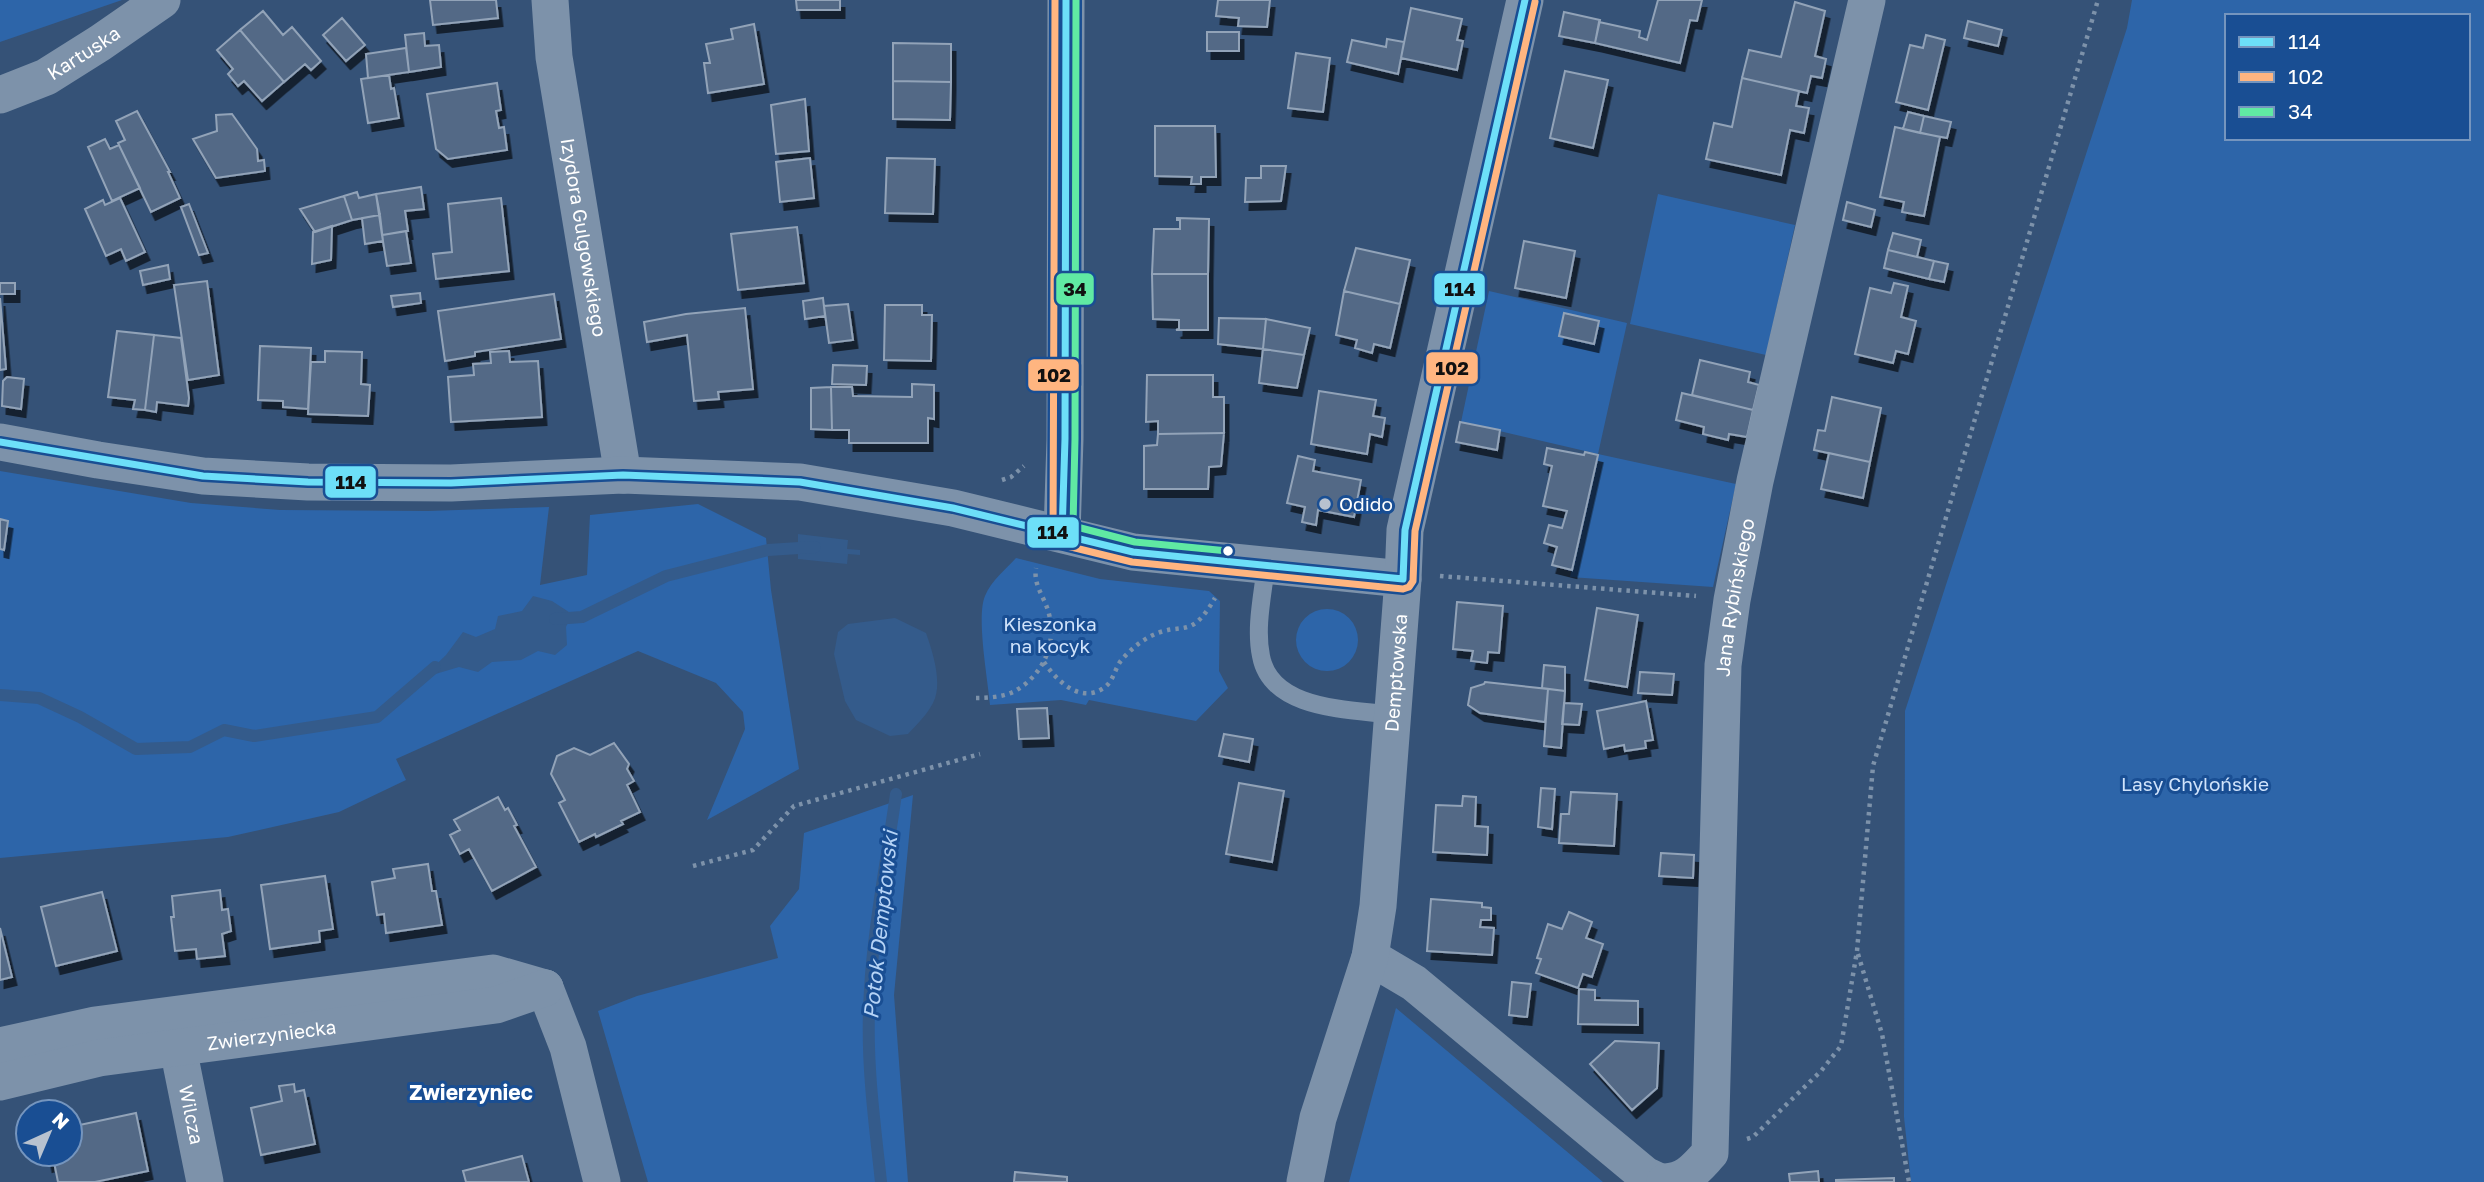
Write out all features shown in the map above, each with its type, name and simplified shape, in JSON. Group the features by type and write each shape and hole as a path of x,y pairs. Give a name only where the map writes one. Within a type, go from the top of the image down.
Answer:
{"street":[{"name":"Kartuska","path":"0,94 46,76 162,0"},
{"name":"Izydora Gulgowskiego","path":"550,0 554,57 623,475"},
{"path":"1062,534 1065,439 1066,0"},
{"name":"Demptowska","path":"1305,1182 1318,1118 1370,957 1378,906 1393,715 1419,577 1405,530 1525,0"},
{"name":"Jana Rybińskiego","path":"1710,1153 1723,665 1731,600 1755,481 1867,0"},
{"path":"0,442 203,476 308,482 451,483 623,475 800,482 953,508 1133,552 1419,577"},
{"path":"1370,957 1413,983 1645,1175 1663,1182 1676,1182 1689,1175 1710,1153"},
{"name":"Zwierzyniecka","path":"0,1046 95,1025 493,973 545,988"},
{"path":"545,988 568,1046 602,1182"},
{"name":"Zwierzyniecka","path":"0,1082 99,1058 496,1005 545,988"},
{"name":"Wilcza","path":"178,1048 205,1182"}],"lane":[{"path":"1266,565 1260,630 1261,658 1271,678 1290,695 1311,704 1393,715"}],"path":[{"path":"1710,1153 1753,1137 1821,1071 1841,1046 1857,951 1873,766 2098,0"},
{"path":"976,698 992,698 1011,693 1027,683 1044,662 1050,645 1050,617 1034,578 1037,566"},
{"path":"1419,577 1709,597"},
{"path":"1044,662 1063,684 1077,692 1093,692 1103,688 1130,651 1150,637 1187,629 1198,623 1219,592"},
{"path":"693,866 753,850 794,806 980,754"},
{"path":"1857,951 1882,1034 1909,1182"}],"green space":[{"path":"0,0 122,0 0,42"},
{"name":"Lasy Chylońskie","path":"2132,0 2484,0 2484,1182 1911,1182 1904,1117 1905,711 2127,28"},
{"path":"1658,194 1795,225 1766,355 1630,324"},
{"path":"1489,291 1627,323 1598,454 1461,422"},
{"path":"1598,454 1736,484 1713,587 1570,577"},
{"path":"0,471 191,503 280,510 428,511 549,507 540,585 587,575 590,515 698,504 766,538 771,590 799,769 707,820 745,729 743,712 716,683 638,651 396,759 406,780 339,812 228,837 0,858"},
{"name":"Kieszonka na kocyk","path":"1016,558 1100,579 1209,591 1220,601 1219,671 1228,688 1196,721 1089,700 1086,705 1061,700 990,705 982,633 983,606 991,585"},
{"path":"1321,609 1333,609 1349,618 1356,628 1356,652 1349,662 1333,671 1321,671 1310,666 1301,657 1296,646 1296,634 1301,623 1310,614"},
{"path":"913,795 894,995 908,1182 648,1182 598,1011 637,996 778,958 770,926 799,889 804,833"},
{"path":"1396,1008 1603,1182 1349,1182"}],"shaded area":[{"path":"798,534 848,540 847,549 860,550 860,555 848,554 847,564 798,559"},
{"path":"533,596 552,601 572,614 566,627 567,645 555,655 538,651 521,660 492,662 478,672 459,667 422,678 446,655 463,632 476,637 495,629 498,616 522,611"},
{"path":"895,618 926,633 934,659 937,687 931,707 908,734 890,736 856,720 845,701 834,654 838,632 848,624"}],"building":[{"path":"430,0 496,0 498,18 433,25"},
{"path":"796,0 840,0 840,10 797,10"},
{"path":"1218,0 1270,0 1267,27 1238,26 1239,18 1216,16"},
{"path":"1658,0 1702,0 1697,21 1690,20 1680,63 1595,43 1599,22 1640,31 1639,37 1647,40"},
{"path":"1795,2 1825,11 1815,56 1826,59 1822,78 1811,76 1807,93 1742,78 1749,50 1781,57"},
{"path":"1411,8 1462,19 1457,40 1463,41 1457,70 1401,58"},
{"path":"263,11 283,35 292,27 321,61 311,70 305,64 284,82 240,30"},
{"path":"1564,12 1600,20 1595,43 1559,36"},
{"path":"342,18 365,45 346,61 323,35"},
{"path":"1968,21 2002,30 1998,46 1964,38"},
{"path":"754,24 764,84 708,93 704,63 710,63 706,44 733,39 731,29"},
{"path":"240,30 284,82 262,101 244,81 238,86 228,74 233,69 217,50"},
{"path":"1207,32 1239,32 1239,51 1207,51"},
{"path":"424,33 425,46 439,45 441,67 409,72 405,35"},
{"path":"1926,35 1945,40 1928,110 1896,102 1910,45 1923,48"},
{"path":"1387,39 1404,42 1398,74 1347,62 1352,40 1386,47"},
{"path":"893,43 951,44 951,82 893,81"},
{"path":"406,48 409,72 368,78 366,54"},
{"path":"1296,53 1330,58 1323,112 1288,108"},
{"path":"1565,71 1608,80 1593,148 1550,138"},
{"path":"389,75 399,118 368,123 361,79"},
{"path":"1742,78 1799,91 1796,106 1809,108 1804,133 1790,130 1781,175 1706,159 1714,123 1732,127"},
{"path":"893,81 951,82 950,120 893,119"},
{"path":"497,83 501,110 496,111 499,128 504,127 507,150 448,159 436,149 427,94"},
{"path":"805,99 809,151 776,154 771,105"},
{"path":"137,111 170,172 180,198 151,212 118,143 125,140 116,121"},
{"path":"1908,112 1924,116 1920,133 1903,129"},
{"path":"232,114 257,149 258,161 264,160 265,171 216,178 193,139 217,131 216,115"},
{"path":"1924,116 1951,122 1947,138 1920,133"},
{"path":"1155,126 1215,126 1216,177 1201,177 1201,184 1191,184 1192,177 1155,176"},
{"path":"1895,127 1940,137 1924,216 1902,212 1904,202 1880,197"},
{"path":"105,139 110,149 119,145 140,188 112,201 88,147"},
{"path":"810,158 814,198 780,202 776,162"},
{"path":"887,158 935,159 933,214 885,213"},
{"path":"1261,166 1286,166 1281,201 1245,202 1246,178 1261,178"},
{"path":"421,187 424,209 405,211 408,231 382,235 376,194"},
{"path":"357,192 359,198 376,194 380,215 352,220 344,196"},
{"path":"344,196 352,220 315,232 300,209"},
{"path":"120,198 145,252 126,261 121,249 106,256 85,209 103,200 105,205"},
{"path":"501,198 509,271 436,279 433,254 452,252 448,204"},
{"path":"1847,202 1875,210 1871,227 1843,220"},
{"path":"189,204 208,253 199,255 181,207"},
{"path":"380,215 383,241 365,244 362,218"},
{"path":"1177,218 1209,219 1208,274 1152,274 1154,229 1180,229 1180,220"},
{"path":"332,226 331,260 312,264 313,232"},
{"path":"797,227 804,283 738,290 731,234"},
{"path":"406,231 411,263 387,266 382,235"},
{"path":"1893,233 1921,240 1917,257 1888,250"},
{"path":"1524,241 1575,251 1566,298 1515,288"},
{"path":"1356,248 1410,260 1400,304 1344,291"},
{"path":"1888,250 1934,261 1929,279 1884,268"},
{"path":"1934,261 1948,264 1944,282 1929,279"},
{"path":"168,265 170,279 143,285 140,271"},
{"path":"1152,274 1208,274 1208,330 1176,330 1179,329 1179,320 1153,319"},
{"path":"207,281 219,375 188,380 174,285"},
{"path":"0,283 15,283 15,294 0,294"},
{"path":"1894,283 1908,286 1901,317 1916,321 1908,354 1896,351 1893,363 1855,354 1870,288 1891,293"},
{"path":"1344,291 1400,304 1390,348 1374,344 1372,353 1355,348 1357,340 1336,335"},
{"path":"420,293 421,303 393,307 391,296"},
{"path":"554,294 561,339 475,352 475,356 445,361 438,311"},
{"path":"0,298 6,369 0,370"},
{"path":"823,298 825,316 805,319 803,301"},
{"path":"848,304 853,340 829,343 824,306"},
{"path":"885,305 922,305 922,315 932,315 931,361 884,360"},
{"path":"745,308 753,389 718,392 719,399 694,401 687,335 647,342 644,322 686,314"},
{"path":"1564,313 1599,321 1594,344 1559,336"},
{"path":"1219,318 1266,319 1263,349 1218,344"},
{"path":"1266,319 1310,328 1304,355 1263,349"},
{"path":"117,331 154,335 145,410 133,409 135,400 108,397"},
{"path":"154,335 181,338 188,406 157,402 156,412 145,410"},
{"path":"260,346 311,348 308,409 283,407 283,401 258,400"},
{"path":"1263,349 1304,355 1297,388 1259,383"},
{"path":"325,351 362,352 361,384 370,385 368,416 308,414 311,362 325,362"},
{"path":"509,351 510,362 538,361 542,417 451,422 448,377 474,375 473,364 491,363 490,352"},
{"path":"1700,360 1750,372 1748,382 1759,385 1753,410 1692,395"},
{"path":"833,365 867,366 866,385 832,384"},
{"path":"1147,375 1213,375 1213,397 1224,397 1224,433 1158,434 1158,421 1146,422"},
{"path":"7,377 24,379 21,409 2,406 3,381"},
{"path":"912,384 934,385 934,419 928,418 928,443 849,443 849,430 832,430 831,387 852,387 853,396 912,397"},
{"path":"831,387 832,430 811,429 811,388"},
{"path":"1319,391 1376,400 1373,416 1385,418 1382,437 1370,434 1367,454 1311,444"},
{"path":"1682,393 1753,410 1747,437 1729,434 1728,440 1703,434 1704,427 1676,420"},
{"path":"1832,397 1881,408 1870,462 1814,450 1818,430 1825,431"},
{"path":"1460,422 1500,430 1497,450 1456,442"},
{"path":"1224,433 1221,466 1209,467 1208,489 1144,489 1144,446 1157,445 1158,434"},
{"path":"1547,448 1598,455 1572,570 1552,565 1557,547 1544,543 1549,525 1562,528 1567,511 1543,506 1552,466 1544,464"},
{"path":"1829,453 1870,462 1863,498 1821,489"},
{"path":"1298,456 1315,460 1313,471 1361,480 1354,517 1318,510 1316,525 1302,522 1305,507 1287,503"},
{"path":"0,519 8,521 4,550 0,549"},
{"path":"1457,602 1503,606 1499,653 1488,652 1487,663 1471,661 1473,651 1453,649"},
{"path":"1597,608 1638,615 1627,687 1585,680"},
{"path":"1544,665 1565,667 1565,691 1542,688"},
{"path":"1640,672 1674,674 1672,695 1638,693"},
{"path":"1485,682 1548,689 1545,722 1480,713 1468,705 1471,688"},
{"path":"1548,689 1565,691 1561,748 1544,746"},
{"path":"1646,701 1653,740 1645,741 1646,748 1625,751 1624,745 1604,749 1597,711"},
{"path":"1564,703 1582,704 1579,725 1562,724"},
{"path":"1047,708 1049,738 1019,739 1017,709"},
{"path":"1224,734 1253,739 1249,762 1219,756"},
{"path":"614,743 629,764 627,769 634,781 627,785 640,812 621,821 623,824 579,842 559,803 565,800 551,774 557,756 574,748 590,755"},
{"path":"1239,783 1284,791 1272,862 1226,854"},
{"path":"1541,788 1555,789 1552,829 1538,827"},
{"path":"1571,792 1617,794 1614,846 1559,843 1561,814 1569,814"},
{"path":"1463,796 1476,797 1475,826 1488,827 1487,855 1433,852 1436,805 1462,806"},
{"path":"498,797 505,810 508,808 517,825 514,826 536,867 492,891 469,849 460,854 450,835 460,830 454,820"},
{"path":"1661,853 1694,855 1693,878 1659,876"},
{"path":"428,864 432,891 436,891 442,925 386,933 384,914 377,915 372,882 395,878 393,869"},
{"path":"325,876 333,929 319,931 320,942 270,949 261,885"},
{"path":"220,890 222,910 228,909 231,931 222,934 225,956 197,959 196,949 175,951 171,917 174,917 172,896"},
{"path":"102,892 117,951 56,966 41,907"},
{"path":"1431,899 1482,903 1482,907 1491,908 1491,920 1481,920 1480,927 1494,928 1492,955 1427,951"},
{"path":"1569,912 1592,922 1586,938 1603,944 1592,977 1583,974 1578,988 1536,973 1541,959 1537,958 1548,924 1562,929"},
{"path":"0,928 12,977 0,980"},
{"path":"1512,982 1531,984 1527,1017 1509,1015"},
{"path":"1579,989 1595,990 1595,1000 1638,1001 1638,1025 1578,1024"},
{"path":"1615,1041 1659,1043 1657,1088 1632,1110 1590,1064"},
{"path":"294,1084 295,1092 304,1090 315,1144 261,1155 251,1108 282,1101 279,1086"},
{"path":"136,1113 148,1171 95,1182 58,1182 55,1168 84,1168 84,1124"},
{"path":"522,1156 529,1182 466,1182 463,1171"},
{"path":"1818,1171 1819,1182 1790,1182 1789,1174"},
{"path":"1015,1172 1067,1177 1067,1182 1014,1182"},
{"path":"1894,1178 1894,1182 1836,1182 1836,1180"}],"waterway":[{"path":"555,619 582,617 666,576 768,550 815,547"},
{"path":"0,695 39,698 80,717 136,749 190,747 224,730 254,736 377,717 435,667"},
{"name":"Potok Demptowski","path":"881,1182 870,1075 870,984 896,794"}],"transit line":[{"name":"102","path":"1055,0 1053,539 1059,544 1132,562 1403,589 1409,587 1413,581 1415,531 1535,2"},
{"name":"114","path":"1062,534 1065,439 1066,0"},
{"name":"34","path":"1076,0 1073,526 1135,542 1228,551"},
{"name":"114","path":"1403,579 1405,530 1525,0"},
{"name":"114","path":"0,442 203,476 308,482 451,483 623,475 800,482 953,508 1133,552 1403,579"}],"place":[{"name":"Odido","path":"1325,504"}],"district":[{"name":"Zwierzyniec","path":"471,1093"}]}
